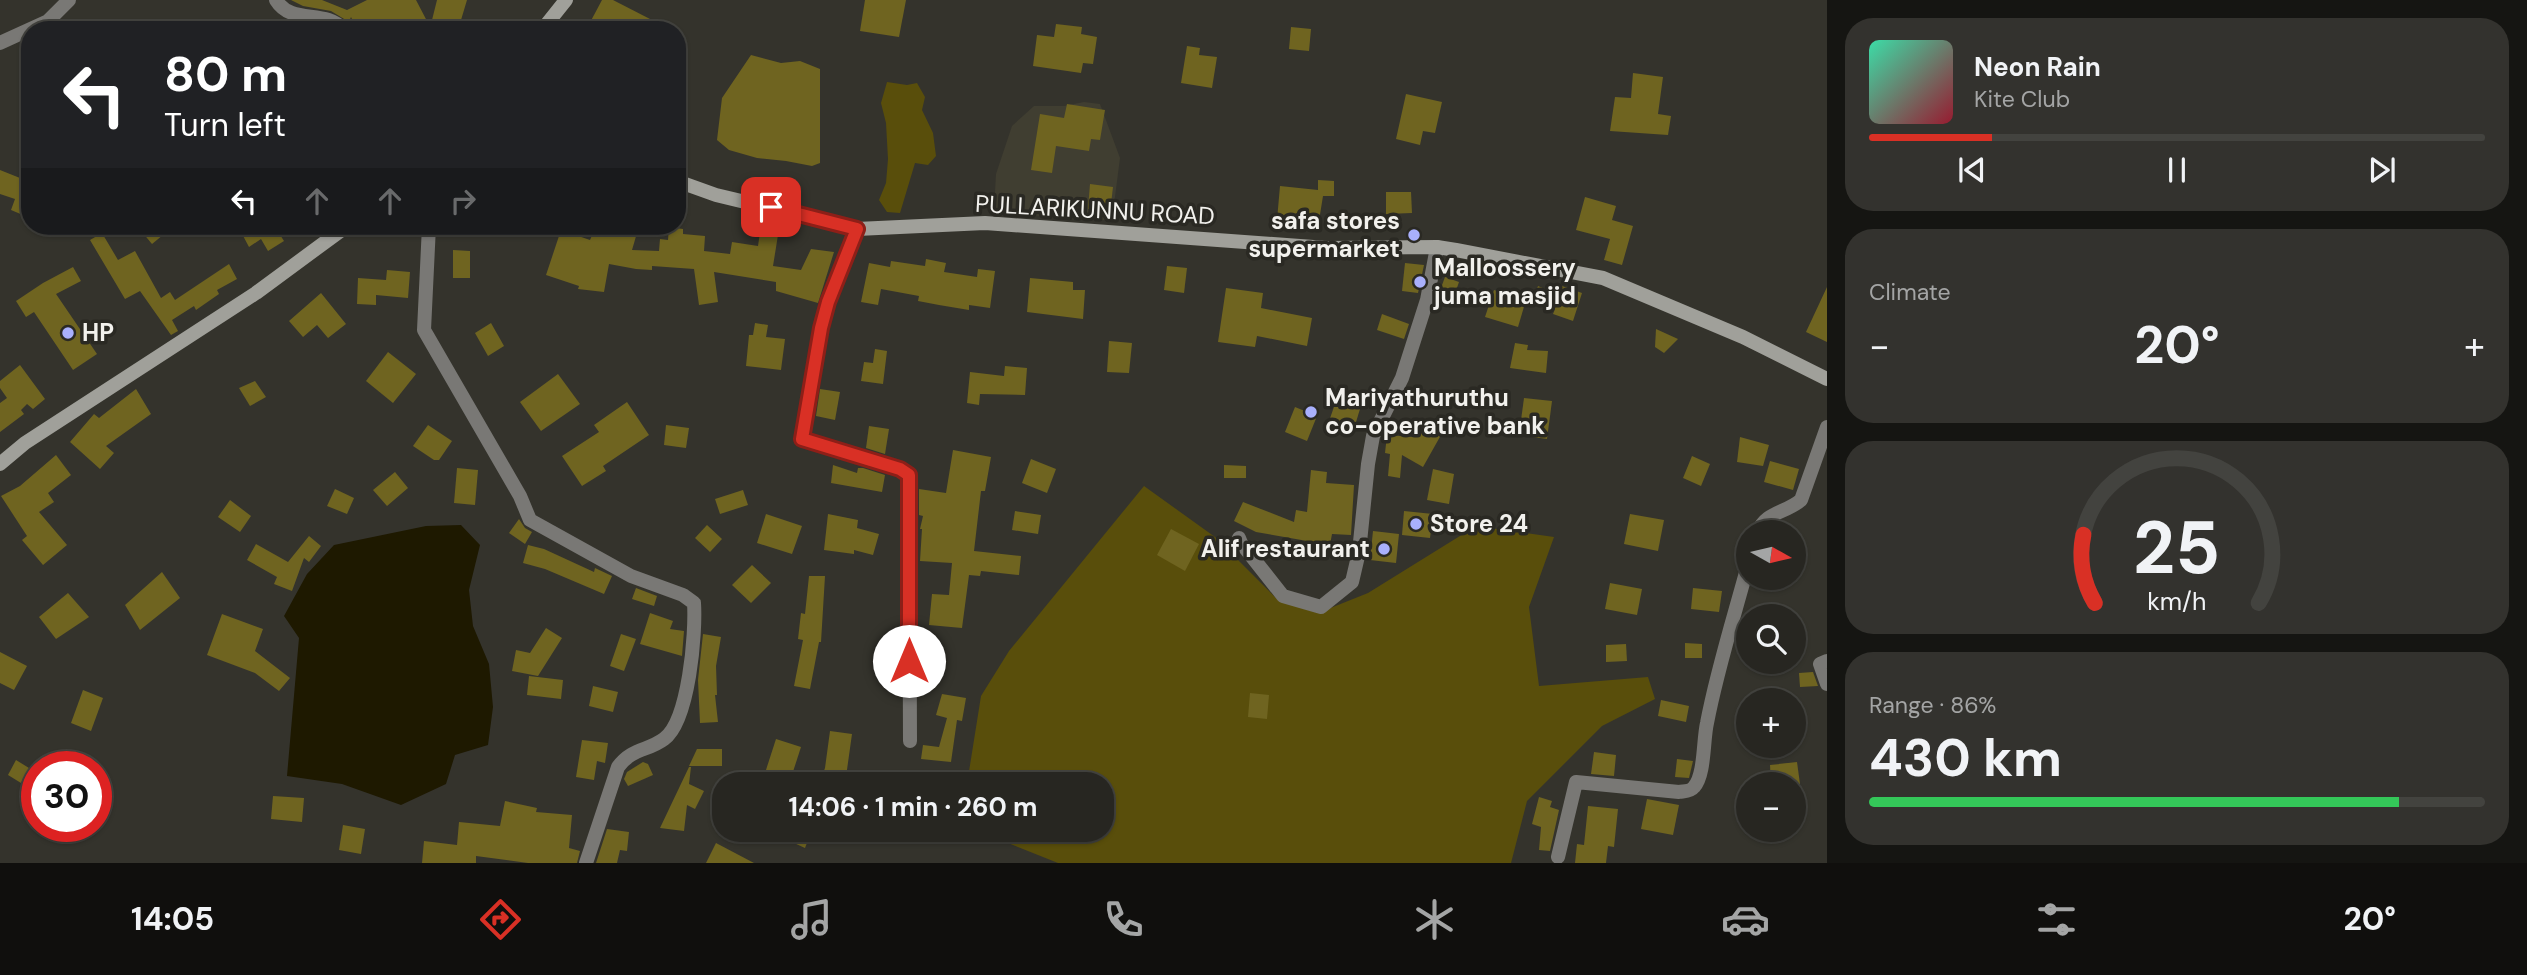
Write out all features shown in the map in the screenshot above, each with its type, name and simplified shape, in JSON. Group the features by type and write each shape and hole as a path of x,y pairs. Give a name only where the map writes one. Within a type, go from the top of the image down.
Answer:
{"main road":[{"path":"549,21 566,0"},
{"name":"PULLARIKUNNU ROAD","path":"686,184 716,195 857,229 985,223 1326,248 1437,247 1603,278 1744,337 1827,379"},
{"path":"0,464 25,443 256,293 336,235"}],"street":[{"path":"48,21 69,0"},
{"path":"276,0 292,15 328,18 332,21"},
{"path":"0,43 21,33"},
{"path":"857,229 828,302 821,328 802,439 900,469 909,475 910,741"},
{"path":"429,235 424,330 520,496 530,520 631,576 683,595 694,603 695,638 687,686 676,726 664,739 626,756 618,767 586,863"},
{"path":"1239,538 1283,596 1321,607 1352,582 1359,552 1373,436 1402,378 1427,299 1437,247"},
{"path":"1766,520 1768,516 1794,506 1801,500 1827,427"},
{"path":"1558,857 1576,782 1679,792 1694,787 1700,771 1706,726 1717,679 1741,590"},
{"path":"1827,662 1820,664 1827,684"}],"shaded area":[{"path":"887,82 907,85 917,83 925,97 922,110 933,133 936,156 928,165 915,163 900,213 887,212 879,200 886,183 888,159 886,123 881,103"},
{"path":"1084,102 1100,104 1120,158 1112,220 1064,219 994,210 996,174 1012,126 1034,106 1064,106"},
{"path":"1144,486 1215,537 1279,601 1318,613 1368,593 1476,526 1554,537 1529,607 1539,686 1648,677 1655,699 1602,726 1527,801 1511,863 1058,863 1005,842 1114,842 1114,772 969,772 981,696 1009,651"},
{"path":"461,525 480,545 469,590 473,626 489,664 493,707 488,745 455,755 446,784 401,805 342,784 287,776 299,638 284,616 307,574 334,545 426,526"}],"building":[{"path":"291,0 322,0 347,10 367,0 416,0 427,21 353,21 351,17 347,21 331,11 303,6"},
{"path":"437,0 467,0 461,21 432,21"},
{"path":"602,0 613,0 650,19 649,21 591,21"},
{"path":"865,0 906,0 899,37 860,31"},
{"path":"1056,24 1082,27 1081,34 1097,37 1093,64 1083,63 1081,73 1033,66 1037,35 1054,37"},
{"path":"1291,27 1311,29 1309,51 1289,49"},
{"path":"1187,46 1200,48 1199,55 1217,57 1212,88 1181,83"},
{"path":"751,55 781,63 800,61 820,69 820,163 812,166 757,158 729,150 717,140 722,98"},
{"path":"1633,73 1663,77 1658,114 1671,116 1668,135 1610,131 1615,97 1631,98"},
{"path":"1406,94 1442,102 1435,133 1423,131 1420,145 1396,139"},
{"path":"1067,104 1105,110 1100,140 1091,139 1089,151 1056,146 1052,173 1031,170 1040,114 1064,118"},
{"path":"0,170 21,178 21,214 11,210 15,199 0,194"},
{"path":"1318,180 1334,181 1334,196 1323,196 1318,227 1277,220 1280,186 1318,190"},
{"path":"1090,184 1113,187 1110,212 1088,209"},
{"path":"1386,192 1411,192 1412,213 1386,214"},
{"path":"1585,197 1616,206 1612,220 1633,226 1622,265 1604,260 1610,239 1576,230"},
{"path":"760,232 778,235 773,266 801,270 811,249 834,252 818,303 776,291 776,282 714,272 718,302 699,305 694,269 652,266 652,270 609,264 604,292 578,289 579,286 546,275 559,235 576,235 590,240 592,235 636,235 632,250 659,251 660,239 668,240 668,235 705,236 704,251 730,254 732,242 758,246"},
{"path":"103,235 118,260 135,251 161,298 170,292 175,300 229,264 237,279 217,290 219,294 196,310 194,306 172,320 178,331 171,335 140,291 125,299 90,240"},
{"path":"144,235 163,235 152,244"},
{"path":"243,235 280,235 284,241 268,251 261,239 249,247"},
{"path":"453,250 470,251 470,278 453,278"},
{"path":"926,259 946,263 944,272 977,277 978,269 995,271 990,308 969,305 969,310 939,305 918,301 919,296 881,289 878,305 861,302 869,263 890,267 891,261 925,266"},
{"path":"1405,263 1424,265 1418,293 1402,291"},
{"path":"1167,266 1187,268 1184,293 1164,290"},
{"path":"73,267 81,281 56,294 97,354 73,370 34,312 26,317 16,301"},
{"path":"387,270 410,272 408,298 376,295 376,305 357,304 358,278 386,280"},
{"path":"1445,277 1459,282 1452,302 1438,296"},
{"path":"1030,278 1073,282 1073,290 1085,290 1083,319 1027,312"},
{"path":"1538,286 1559,295 1562,286 1582,293 1573,321 1553,314 1555,309 1533,300"},
{"path":"1827,287 1827,342 1806,332"},
{"path":"1226,288 1263,293 1261,308 1312,318 1307,346 1257,336 1255,347 1218,342"},
{"path":"1494,290 1526,300 1518,327 1485,317"},
{"path":"321,293 346,324 328,338 317,325 303,337 289,321"},
{"path":"1382,314 1409,324 1404,339 1377,330"},
{"path":"491,323 504,346 488,356 475,333"},
{"path":"755,323 768,325 766,337 785,339 781,370 746,366 749,335 753,335"},
{"path":"1656,329 1678,339 1664,353 1655,347"},
{"path":"1109,341 1132,343 1129,373 1107,372"},
{"path":"1515,343 1528,345 1527,350 1548,351 1546,373 1510,368"},
{"path":"875,349 887,351 883,384 861,381 864,362 873,363"},
{"path":"388,352 416,374 393,403 366,381"},
{"path":"20,365 45,399 33,409 27,404 21,410 24,414 0,432 0,403 7,398 0,388 0,381"},
{"path":"1005,366 1027,368 1025,395 980,394 979,405 967,403 970,372 1004,376"},
{"path":"558,374 580,404 541,431 520,402"},
{"path":"255,381 266,397 250,406 239,388"},
{"path":"136,389 151,414 106,446 114,453 100,469 70,442 94,414 99,418"},
{"path":"820,389 840,392 835,420 816,416"},
{"path":"1524,398 1552,401 1547,439 1519,435"},
{"path":"1336,401 1360,409 1352,435 1327,427"},
{"path":"627,402 649,435 603,466 606,471 582,486 562,456 599,432 594,425"},
{"path":"1295,407 1317,416 1307,441 1285,432"},
{"path":"1420,424 1441,435 1423,467 1402,455 1400,478 1388,476 1390,454 1385,453 1387,435 1413,437"},
{"path":"428,425 452,441 439,460 434,460 413,446"},
{"path":"666,425 689,428 686,448 664,445"},
{"path":"869,426 889,429 885,454 866,448"},
{"path":"1740,437 1769,445 1763,466 1737,462"},
{"path":"953,450 991,457 985,491 981,491 974,551 1021,556 1019,575 981,571 980,576 969,575 962,628 929,625 932,594 949,595 952,563 920,561 920,529 923,516 919,515 919,489 946,493"},
{"path":"56,455 71,475 48,493 54,502 39,512 67,545 43,565 22,540 27,536 1,496 20,486"},
{"path":"1692,456 1710,464 1701,486 1683,478"},
{"path":"1031,459 1056,469 1047,493 1022,483"},
{"path":"1770,461 1799,469 1793,490 1764,482"},
{"path":"833,465 857,473 858,468 863,468 885,475 882,492 831,483"},
{"path":"1224,465 1246,466 1246,478 1224,478"},
{"path":"457,468 478,470 475,505 454,503"},
{"path":"1433,469 1454,474 1449,504 1427,500"},
{"path":"1311,470 1327,472 1326,483 1354,485 1351,535 1332,534 1330,545 1256,532 1234,521 1243,502 1294,522 1296,510 1307,512"},
{"path":"395,472 408,488 387,506 373,490"},
{"path":"335,489 354,498 347,514 327,506"},
{"path":"743,490 748,505 720,514 715,499"},
{"path":"230,500 251,516 240,532 218,517"},
{"path":"1015,511 1041,515 1038,534 1012,530"},
{"path":"1404,511 1433,514 1430,538 1402,535"},
{"path":"766,514 802,526 792,554 757,543"},
{"path":"828,514 858,520 857,528 879,534 873,555 854,550 854,554 824,550"},
{"path":"1630,514 1664,520 1658,551 1624,544"},
{"path":"519,519 525,528 532,532 525,544 509,533"},
{"path":"707,525 722,539 710,552 695,538"},
{"path":"1171,529 1199,544 1185,571 1157,555"},
{"path":"1373,531 1399,534 1396,563 1370,560"},
{"path":"309,536 321,546 309,562 304,558 292,591 274,584 277,577 247,560 256,544 288,562"},
{"path":"528,545 544,549 594,572 595,568 612,576 604,594 545,569 523,563"},
{"path":"752,565 771,583 751,603 732,585"},
{"path":"162,572 180,598 140,630 125,605"},
{"path":"809,576 825,576 821,642 810,689 794,686 803,640 798,639 801,613 805,614"},
{"path":"1610,583 1642,589 1637,615 1605,609"},
{"path":"636,588 657,596 654,606 632,599"},
{"path":"1693,588 1722,591 1719,612 1691,609"},
{"path":"68,593 89,617 56,639 39,617"},
{"path":"650,613 673,621 670,629 684,631 682,656 640,644"},
{"path":"222,614 263,629 255,651 290,678 279,691 255,673 207,655"},
{"path":"546,628 562,638 538,676 512,671 516,650 530,653"},
{"path":"621,634 636,639 624,671 610,666"},
{"path":"703,634 721,637 716,666 718,722 700,723 698,680"},
{"path":"1685,643 1702,644 1702,658 1685,658"},
{"path":"1626,644 1627,661 1606,662 1606,645"},
{"path":"0,652 27,666 14,690 0,683"},
{"path":"1813,672 1818,686 1800,687 1799,674"},
{"path":"529,676 563,680 561,699 527,695"},
{"path":"593,686 618,692 613,712 589,706"},
{"path":"83,690 103,698 91,731 71,723"},
{"path":"1250,693 1269,695 1267,719 1248,717"},
{"path":"942,694 966,698 962,721 957,720 951,762 921,759 923,745 939,747 947,718 936,715"},
{"path":"1661,700 1689,706 1686,722 1658,716"},
{"path":"830,731 852,734 847,772 824,772"},
{"path":"776,739 801,747 793,772 765,772"},
{"path":"582,740 608,743 605,763 597,761 594,780 576,777"},
{"path":"697,749 722,749 722,766 689,766"},
{"path":"1594,752 1616,755 1614,776 1591,774"},
{"path":"1677,759 1693,761 1689,778 1675,777"},
{"path":"16,760 21,763 21,783 8,775"},
{"path":"643,762 648,764 653,775 628,786 624,779 627,772"},
{"path":"1797,762 1798,772 1770,772 1770,765"},
{"path":"689,767 689,784 704,791 695,809 687,805 684,831 660,828"},
{"path":"273,796 304,798 302,822 271,819"},
{"path":"1539,797 1552,801 1550,807 1559,810 1550,851 1539,850 1541,827 1532,824"},
{"path":"1647,799 1679,805 1673,835 1641,829"},
{"path":"505,801 537,808 536,812 572,815 569,848 580,851 577,863 528,863 476,856 476,863 422,863 424,841 457,845 459,822 500,826"},
{"path":"1588,806 1618,809 1614,847 1608,846 1606,863 1575,863 1577,844 1584,845"},
{"path":"343,825 365,829 361,854 339,850"},
{"path":"607,829 629,832 627,851 620,850 617,863 596,863"},
{"path":"794,842 807,842 805,848"},
{"path":"716,843 754,863 706,863"}],"place":[{"name":"safa stores supermarket","path":"1414,235"},
{"name":"Malloossery juma masjid","path":"1420,282"},
{"name":"HP","path":"68,333"},
{"name":"Mariyathuruthu co-operative bank","path":"1311,412"},
{"name":"Store 24","path":"1416,524"},
{"name":"Alif restaurant","path":"1384,549"}],"route":[{"path":"771,207 857,229 828,302 821,328 802,439 900,469 909,475 909,661"}]}
